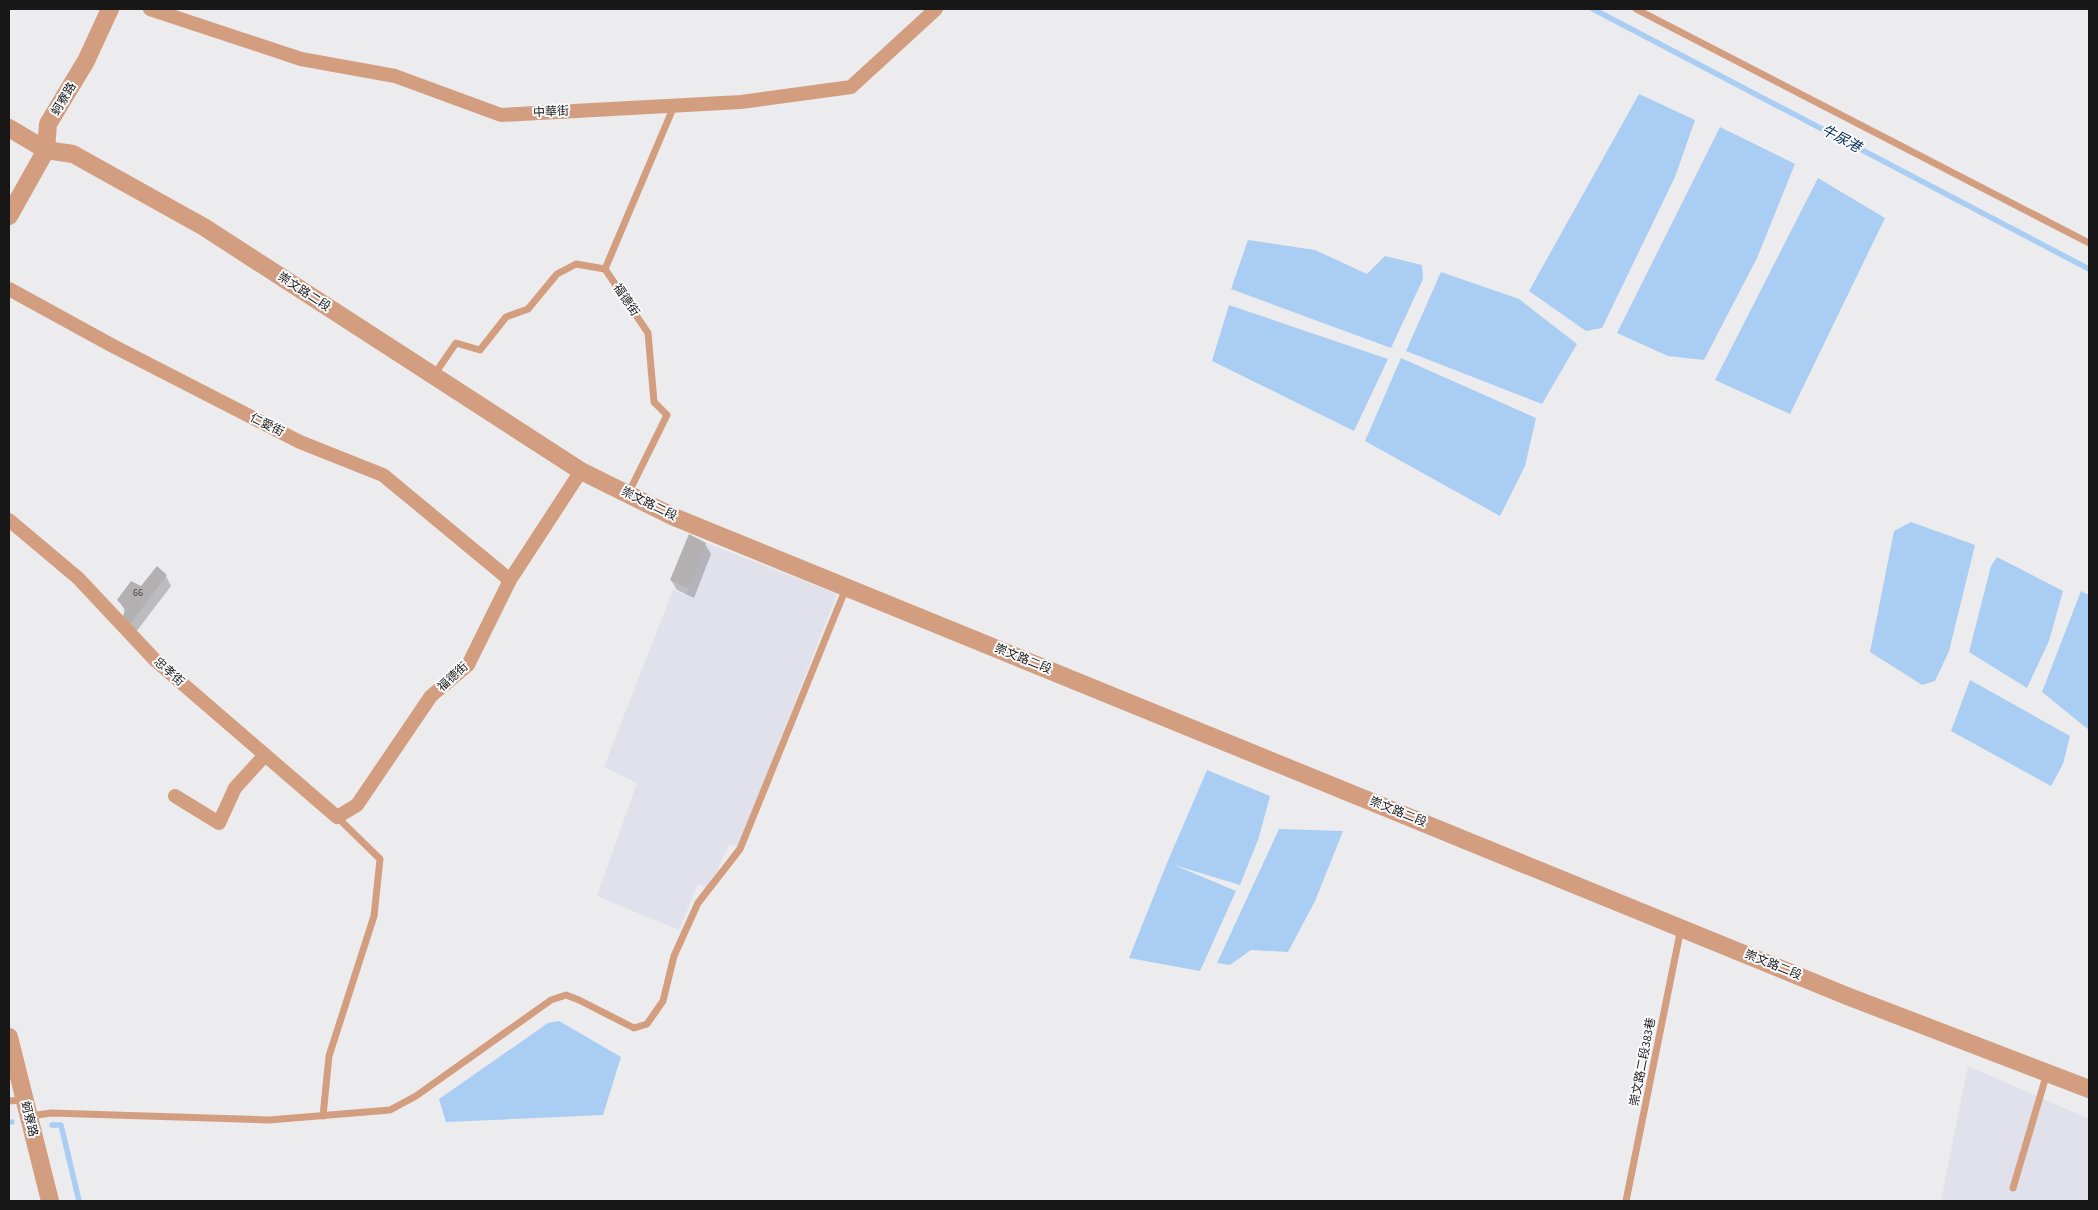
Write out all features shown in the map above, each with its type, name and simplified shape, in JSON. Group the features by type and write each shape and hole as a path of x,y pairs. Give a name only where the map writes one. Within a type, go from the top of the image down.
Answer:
{"street":[{"name":"蚵寮路","path":"9,216 46,150 48,124 86,61 110,9"},
{"name":"中華街","path":"150,9 301,59 395,76 501,115 741,102 851,88 936,9"},
{"name":"崇文路二段","path":"9,128 46,150 73,154 204,227 581,471 674,517 1856,999 2089,1089"},
{"name":"仁愛街","path":"9,289 113,346 300,442 383,475 510,580"},
{"name":"福德街","path":"337,817 357,805 431,696 468,665 510,580 581,471"},
{"name":"忠孝街","path":"9,520 78,578 155,660 337,817"},
{"path":"175,796 219,823 234,788 265,755"},
{"name":"蚵寮路","path":"9,1037 20,1105 50,1201"}],"lane":[{"path":"1636,9 2089,243"},
{"path":"433,375 456,343 480,350 506,317 528,309 557,274 576,264 604,269 674,106"},
{"name":"福德街","path":"604,269 648,333 654,402 667,415 628,494"},
{"path":"20,1105 51,1113 269,1120 390,1110 416,1096 551,1000 566,995 634,1028 647,1024 663,1001 674,956 698,903 740,849 846,587"},
{"path":"323,1116 329,1056 374,916 380,859 337,817"},
{"name":"崇文路二段383巷","path":"1626,1201 1681,928"},
{"path":"2013,1188 2047,1073"}],"shaded area":[{"path":"706,543 837,594 738,847 729,845 709,888 698,884 679,930 597,896 637,783 604,767 673,590 686,595"},
{"path":"1968,1066 2089,1119 2089,1201 1941,1201"}],"water":[{"path":"1639,94 1695,120 1675,177 1602,328 1586,331 1529,291"},
{"path":"1720,127 1795,164 1757,258 1704,360 1668,356 1617,333"},
{"path":"1818,178 1885,218 1790,414 1715,380"},
{"path":"1248,240 1315,250 1367,274 1385,256 1422,265 1423,279 1391,348 1231,289"},
{"path":"1441,272 1519,299 1577,344 1542,404 1406,351"},
{"path":"1229,305 1388,359 1354,431 1212,361"},
{"path":"1401,358 1536,418 1525,466 1500,516 1365,441"},
{"path":"1911,522 1975,545 1949,651 1935,681 1922,685 1870,652 1894,531"},
{"path":"1997,557 2063,591 2049,641 2027,688 1969,652 1991,566"},
{"path":"2081,591 2089,595 2089,730 2042,692"},
{"path":"1970,680 2070,736 2063,764 2051,786 1951,731"},
{"path":"1207,770 1270,796 1259,837 1240,885 1174,865 1236,891 1200,971 1129,958 1167,863"},
{"path":"1279,829 1343,831 1315,901 1288,952 1251,950 1230,965 1217,963"},
{"path":"559,1021 621,1057 603,1115 446,1122 439,1099 548,1023"}],"building":[{"path":"689,534 706,543 689,589 670,580"},
{"path":"157,566 167,575 130,624 123,617 125,608 117,600 131,581 141,586"}],"waterway":[{"name":"牛尿港","path":"1593,9 2089,269"},
{"path":"52,1125 61,1125 79,1201"}]}
